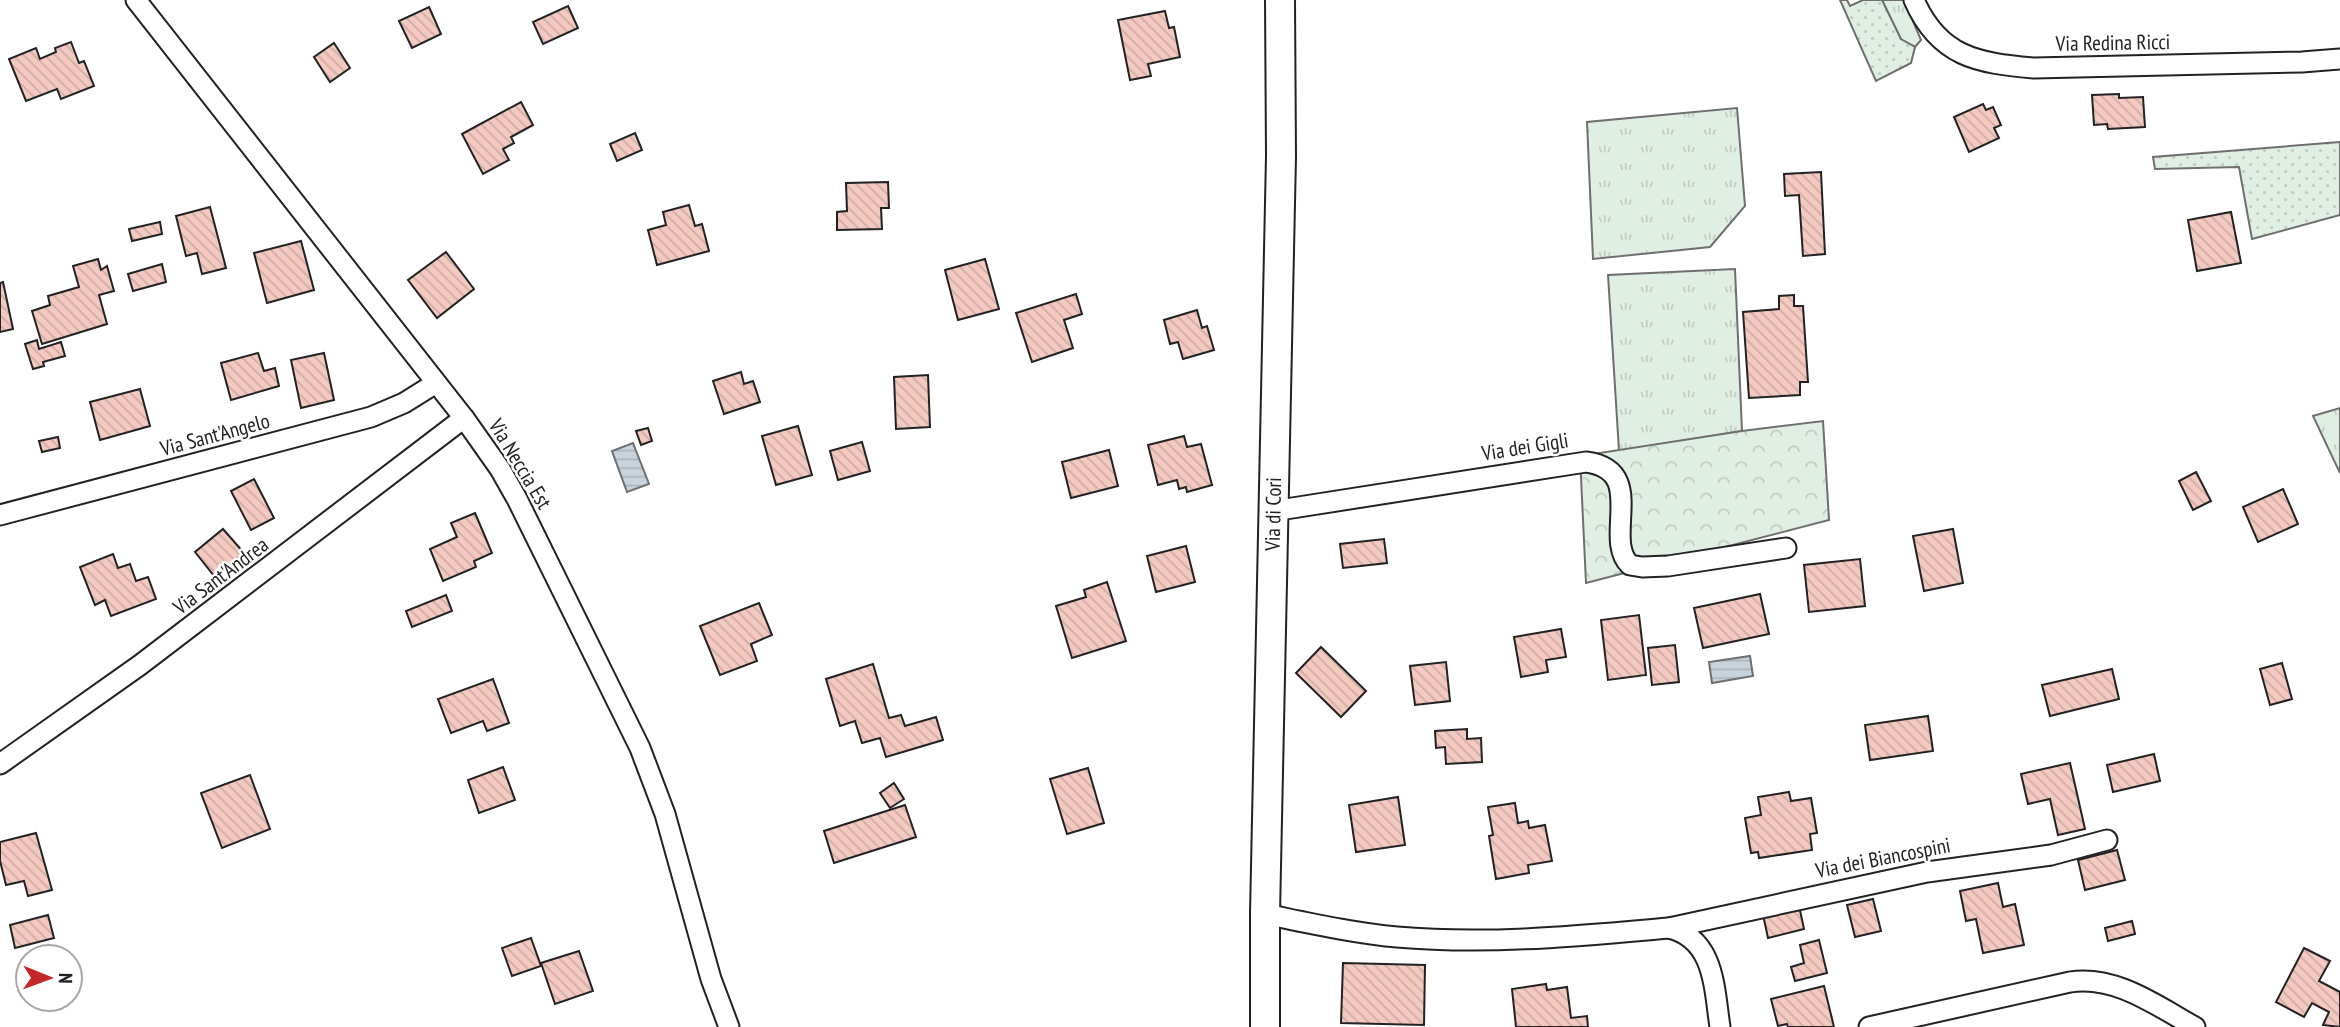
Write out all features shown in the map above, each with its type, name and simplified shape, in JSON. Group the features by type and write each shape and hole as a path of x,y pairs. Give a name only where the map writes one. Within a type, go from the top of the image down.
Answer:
{"main road":[{"name":"Via di Cori","path":"1265,1027 1281,156 1280,0"}],"street":[{"name":"Via Neccia Est","path":"135,0 464,418 517,499 640,748 665,814 711,979 729,1027"},
{"name":"Via Redina Ricci","path":"1914,0 1930,29 1949,47 1974,60 2006,66 2034,68 2340,59"},
{"name":"Via Sant'Angelo","path":"0,515 361,420 393,408 436,383"},
{"name":"Via Sant'Andrea","path":"0,764 191,627 464,418"},
{"name":"Via dei Gigli","path":"1273,511 1586,461 1607,467 1616,479 1621,499 1623,553 1630,565 1642,568 1668,566 1786,548"},
{"name":"Via dei Biancospini","path":"1265,914 1371,934 1452,941 1542,939 1669,928 1927,872 2051,855 2107,840"},
{"path":"1669,928 1692,938 1705,955 1711,972 1720,1027"},
{"path":"1869,1027 2088,980 2119,987 2195,1027"}],"green space":[{"path":"1840,0 1847,0 1850,6 1863,0 1882,0 1901,39 1915,47 1911,63 1876,81"},
{"path":"1882,0 1904,0 1921,40 1915,47 1901,40"},
{"path":"1737,108 1745,206 1710,247 1593,259 1587,122"},
{"path":"2340,142 2340,215 2252,239 2239,167 2155,169 2153,157"},
{"path":"1735,269 1742,431 1619,451 1608,275"},
{"path":"2340,408 2340,473 2313,416"},
{"path":"1823,421 1829,520 1586,583 1580,456"}],"shaded area":[{"path":"633,443 649,484 627,492 612,451"},
{"path":"1750,656 1753,676 1712,683 1709,662"}],"building":[{"path":"568,6 578,28 543,44 533,22"},
{"path":"429,7 441,34 412,48 399,21"},
{"path":"1165,11 1169,28 1174,27 1180,57 1148,64 1151,76 1130,80 1118,20"},
{"path":"71,42 79,63 84,61 94,86 61,99 57,89 26,101 9,59 36,48 40,59 56,52 55,48"},
{"path":"334,43 350,68 330,82 314,57"},
{"path":"2119,94 2119,98 2143,97 2145,127 2108,129 2107,124 2094,125 2092,95"},
{"path":"521,102 533,125 511,137 514,143 503,149 509,160 483,174 462,134"},
{"path":"1983,104 1986,110 1993,107 2001,125 1994,128 1999,138 1969,152 1954,117"},
{"path":"635,133 642,150 617,161 610,144"},
{"path":"1821,172 1825,254 1803,256 1799,195 1785,196 1784,174"},
{"path":"888,182 889,208 881,208 882,229 837,230 837,212 847,211 846,183"},
{"path":"689,205 695,226 702,224 709,251 657,265 648,230 666,225 663,212"},
{"path":"210,207 226,268 202,274 197,253 186,256 176,216"},
{"path":"2231,212 2241,263 2197,271 2188,220"},
{"path":"160,222 162,234 132,241 129,229"},
{"path":"301,241 314,290 267,303 254,253"},
{"path":"446,252 474,289 437,318 408,280"},
{"path":"98,259 101,270 107,266 114,291 99,295 107,324 42,344 32,311 50,305 48,296 79,287 73,266"},
{"path":"985,259 999,309 958,320 945,270"},
{"path":"162,264 166,282 133,291 128,274"},
{"path":"3,282 13,329 0,332 0,283"},
{"path":"1076,294 1082,314 1064,320 1073,348 1032,362 1016,313"},
{"path":"1794,295 1794,306 1803,306 1808,382 1800,382 1800,395 1749,398 1743,312 1779,309 1779,296"},
{"path":"1197,310 1202,328 1207,326 1214,350 1183,359 1178,342 1170,344 1164,320"},
{"path":"37,340 39,349 61,342 65,356 43,362 44,366 33,369 25,344"},
{"path":"258,353 264,371 275,368 279,386 231,400 221,363"},
{"path":"324,353 334,400 301,408 291,360"},
{"path":"741,372 744,384 753,381 760,402 724,414 713,381"},
{"path":"928,375 930,427 896,429 894,377"},
{"path":"140,389 150,426 100,440 90,402"},
{"path":"798,426 812,475 776,485 762,436"},
{"path":"648,428 652,441 641,445 636,431"},
{"path":"1184,436 1187,447 1201,444 1212,485 1187,492 1186,487 1179,489 1177,480 1158,485 1148,445"},
{"path":"58,437 60,448 42,452 39,441"},
{"path":"862,442 870,471 838,480 830,451"},
{"path":"1109,450 1118,486 1071,498 1062,462"},
{"path":"2196,472 2211,501 2193,510 2179,481"},
{"path":"254,479 274,518 251,530 231,491"},
{"path":"2283,489 2298,524 2258,542 2243,507"},
{"path":"475,513 492,553 474,561 476,567 443,581 430,549 457,537 451,523"},
{"path":"223,529 244,553 215,577 195,552"},
{"path":"1953,529 1963,583 1924,591 1913,536"},
{"path":"1384,539 1387,563 1343,568 1340,544"},
{"path":"1186,546 1195,582 1156,592 1147,556"},
{"path":"113,554 118,568 130,564 136,581 148,577 156,599 111,616 105,600 95,605 80,567"},
{"path":"1860,559 1865,606 1809,612 1804,565"},
{"path":"1107,582 1126,641 1072,658 1056,606 1086,597 1084,590"},
{"path":"1760,594 1769,634 1703,648 1694,608"},
{"path":"446,595 452,611 412,627 406,611"},
{"path":"759,603 772,635 751,644 757,661 720,675 700,626"},
{"path":"1639,615 1646,675 1608,680 1601,620"},
{"path":"1561,629 1566,657 1546,660 1548,672 1521,677 1514,637"},
{"path":"1675,645 1679,682 1652,685 1648,648"},
{"path":"1321,647 1366,691 1341,717 1296,673"},
{"path":"1446,662 1450,701 1415,705 1410,666"},
{"path":"2282,663 2292,699 2270,705 2260,669"},
{"path":"873,664 889,718 901,715 905,726 936,717 943,740 886,757 880,738 862,743 855,721 840,726 826,679"},
{"path":"2112,669 2119,699 2050,716 2042,685"},
{"path":"493,679 509,723 487,731 483,721 451,733 438,699"},
{"path":"1928,716 1933,751 1870,760 1865,725"},
{"path":"1467,729 1467,739 1481,738 1482,762 1446,764 1445,747 1436,748 1435,731"},
{"path":"2154,754 2160,781 2113,792 2107,765"},
{"path":"2070,763 2085,829 2058,835 2050,799 2028,804 2021,774"},
{"path":"503,767 515,800 479,813 468,780"},
{"path":"1088,768 1104,823 1067,834 1050,779"},
{"path":"250,775 270,829 222,848 201,793"},
{"path":"894,783 904,799 890,808 880,793"},
{"path":"1789,792 1791,801 1811,798 1817,833 1810,834 1812,850 1759,858 1758,852 1751,853 1745,818 1761,815 1758,797"},
{"path":"1398,797 1405,845 1356,852 1349,805"},
{"path":"1515,803 1518,823 1528,821 1529,828 1545,825 1552,861 1528,865 1529,873 1496,879 1489,836 1493,835 1488,807"},
{"path":"905,805 916,837 834,863 824,831"},
{"path":"36,833 52,890 28,896 24,881 6,885 0,861 0,842"},
{"path":"2117,850 2125,880 2085,890 2078,860"},
{"path":"1998,883 2003,907 2015,904 2024,945 1983,953 1976,919 1966,921 1960,891"},
{"path":"1873,899 1881,931 1855,937 1847,905"},
{"path":"1798,901 1804,929 1768,938 1762,910"},
{"path":"48,915 54,938 34,943 14,943 10,925"},
{"path":"2132,921 2135,934 2108,941 2105,928"},
{"path":"531,938 541,966 512,976 502,948"},
{"path":"1819,940 1827,973 1795,981 1791,967 1804,963 1800,945"},
{"path":"2304,948 2330,961 2319,981 2340,992 2340,1027 2323,1025 2329,1012 2312,1003 2304,1017 2276,1002"},
{"path":"579,951 593,991 555,1004 541,963"},
{"path":"1343,963 1425,965 1424,1025 1341,1023"},
{"path":"1546,984 1547,990 1567,987 1571,1018 1587,1016 1588,1027 1516,1027 1512,989"},
{"path":"1824,986 1834,1027 1788,1027 1787,1024 1778,1026 1771,999"}]}
